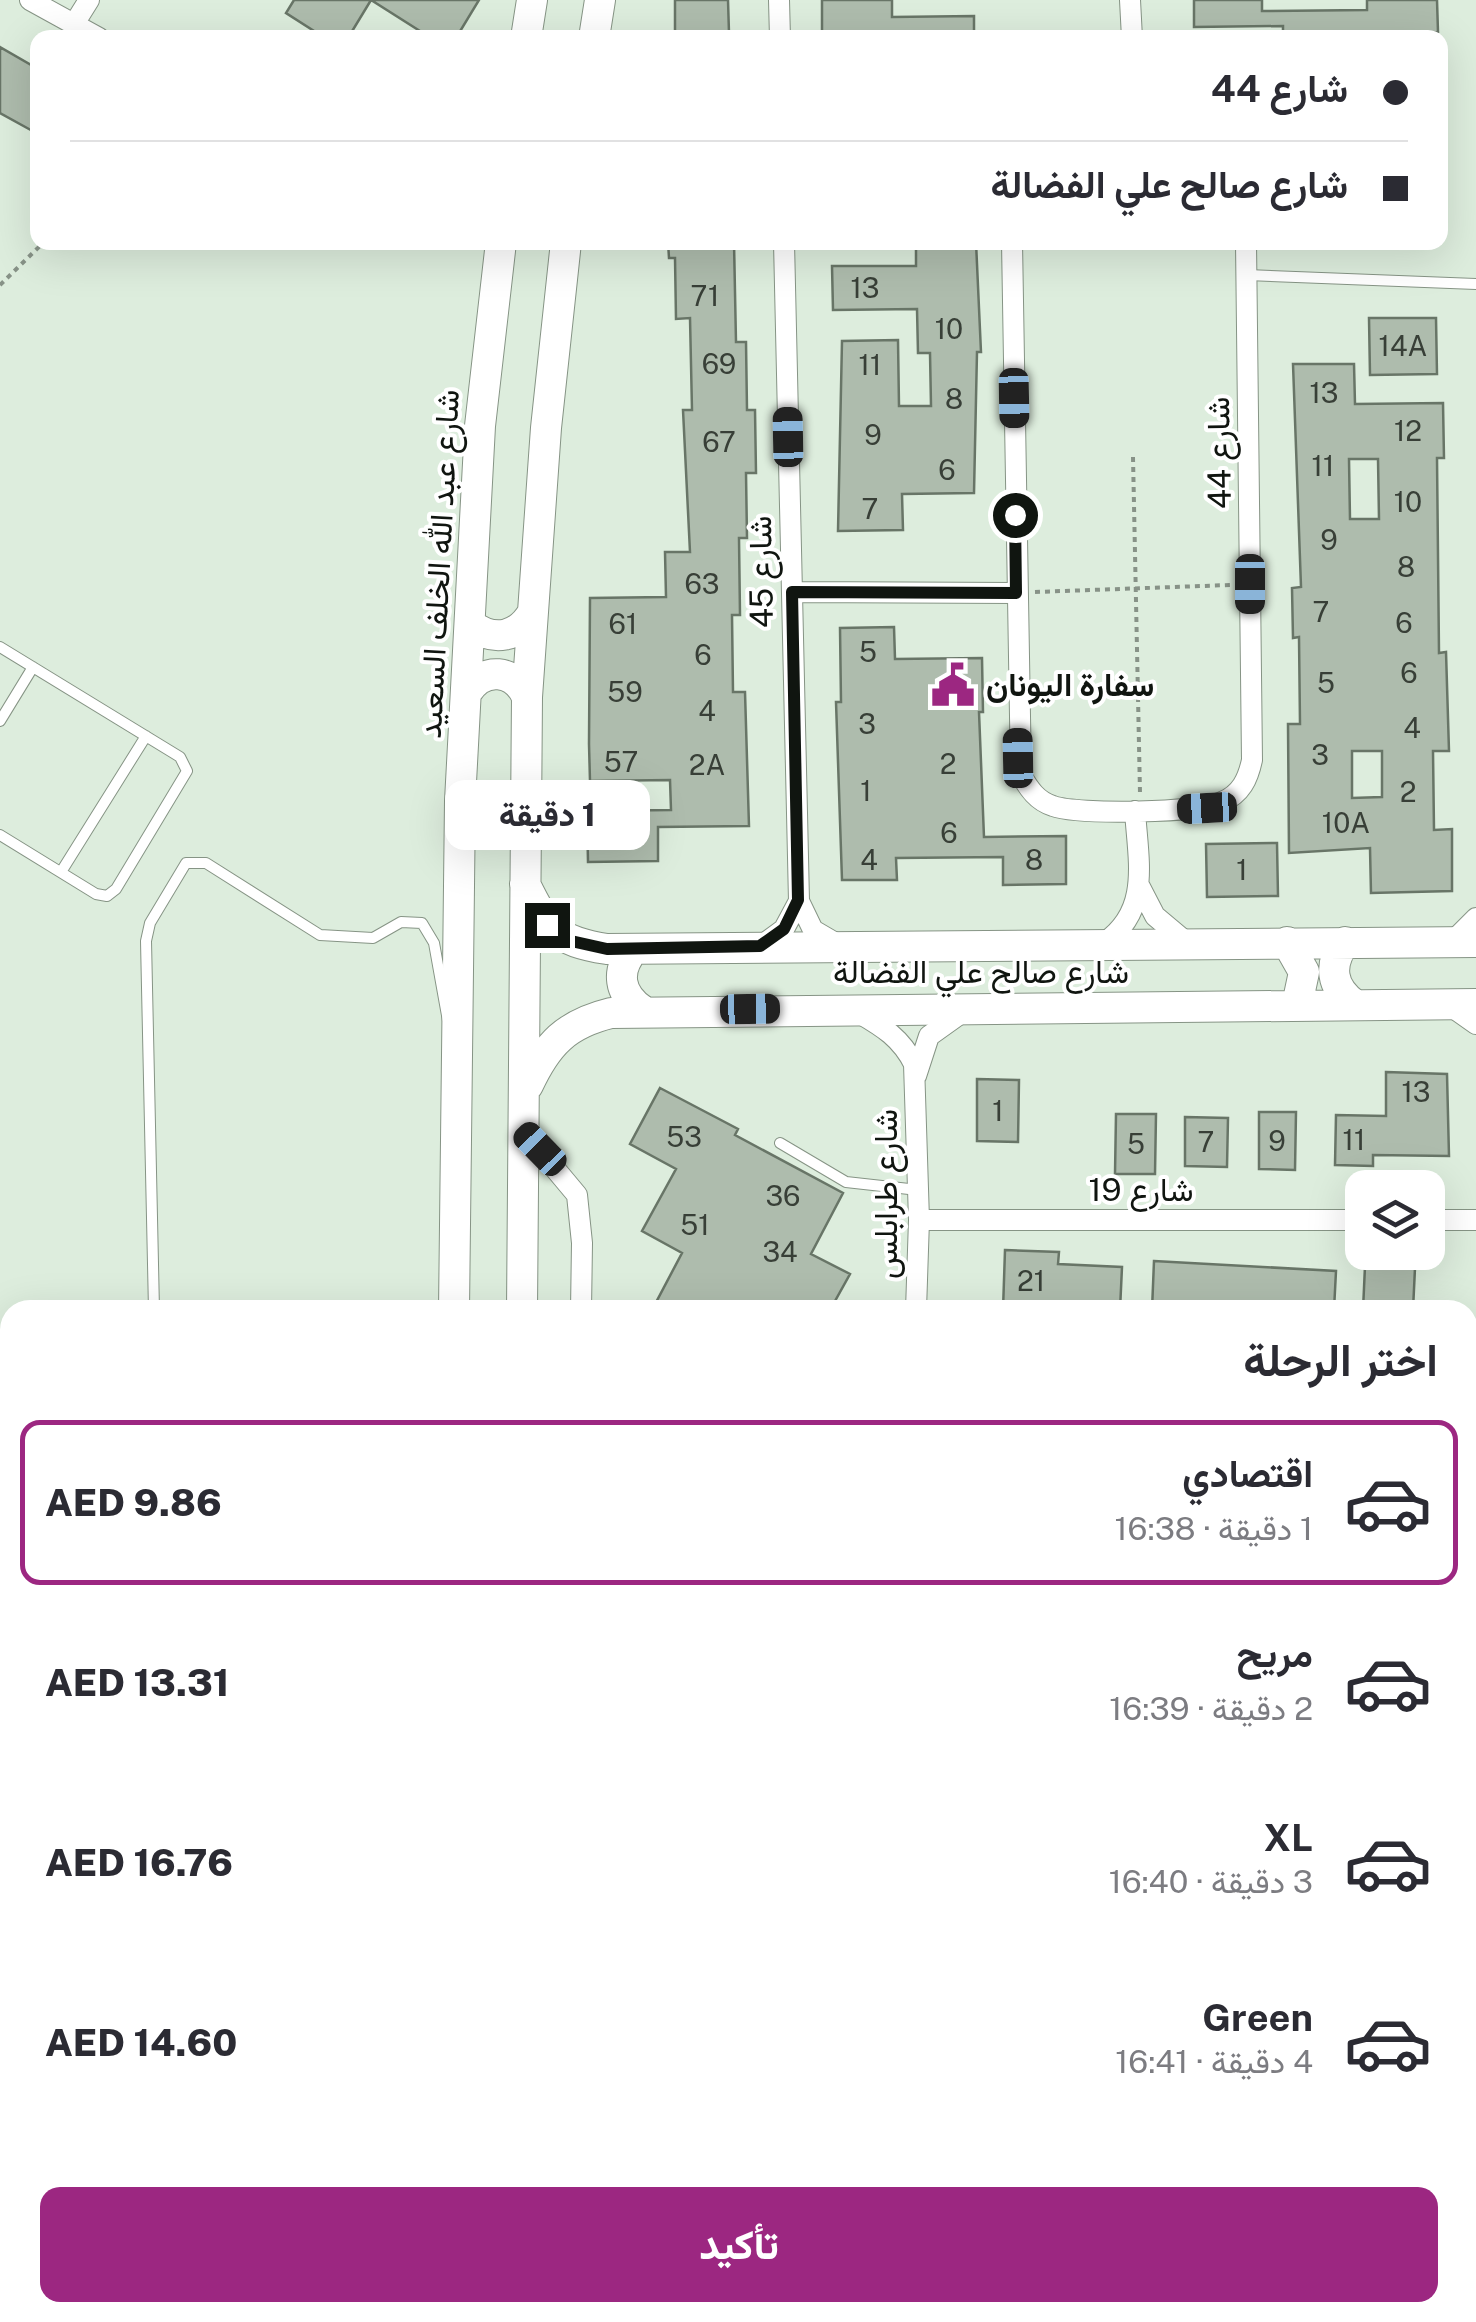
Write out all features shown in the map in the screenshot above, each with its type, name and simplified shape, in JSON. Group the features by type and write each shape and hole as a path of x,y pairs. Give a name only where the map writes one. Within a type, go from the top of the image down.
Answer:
{"main road":[{"path":"527,30 532,0"},
{"path":"595,30 600,0"},
{"name":"شارع عبد الله الخلف السعيد","path":"454,1300 460,801 480,426 499,250"},
{"path":"522,1300 527,696 546,428 565,250"},
{"path":"471,626 481,633 506,636 526,623 532,612"},
{"path":"468,692 480,678 499,673 517,680 527,696"},
{"name":"شارع صالح علي الفضالة","path":"523,882 547,925 562,939 607,949 837,944 1464,942"},
{"path":"1287,942 1304,972 1297,1005"},
{"path":"1345,942 1334,963 1334,975 1337,987 1354,1004"},
{"path":"634,949 626,958 621,982 625,994 642,1010"},
{"name":"شارع صالح علي الفضالة","path":"525,1092 550,1044 566,1030 588,1018 642,1010 1462,1004"}],"street":[{"path":"30,0 85,30"},
{"path":"74,24 89,0"},
{"path":"779,0 780,30"},
{"path":"1130,0 1132,30"},
{"name":"شارع 45","path":"784,250 798,900"},
{"name":"شارع 44","path":"1012,250 1018,758 1028,788 1054,806 1138,811 1221,803 1242,787 1252,760 1246,250"},
{"path":"792,592 1016,593"},
{"path":"1106,942 1132,915 1140,887 1138,811"},
{"path":"1140,887 1154,916 1186,942"},
{"path":"798,900 813,930 837,944"},
{"path":"760,946 784,929 798,900"},
{"path":"1464,942 1476,918"},
{"path":"1462,1004 1476,1024"},
{"name":"شارع طرابلس","path":"916,1078 929,1036 973,1007"},
{"name":"شارع طرابلس","path":"851,1008 905,1046 916,1078 916,1300"},
{"path":"526,1134 577,1195 582,1242 580,1300"},
{"name":"شارع 19","path":"919,1220 1345,1220"},
{"path":"1445,1220 1476,1220"}],"lane":[{"path":"1246,275 1476,284"},
{"path":"0,647 180,757 187,771 116,889 102,896 0,835"},
{"path":"1,717 33,667"},
{"path":"61,872 146,736"},
{"path":"154,1300 146,941 150,923 186,863 206,863 320,936 373,938 400,922 422,923 434,943 442,1008 456,1039"},
{"path":"780,1143 846,1182 918,1190"}],"path":[{"path":"0,285 36,250"},
{"path":"1133,457 1138,811"},
{"path":"1016,593 1250,584"}],"building":[{"path":"294,0 371,0 353,30 313,30 286,13"},
{"path":"371,0 479,0 461,30 418,30"},
{"path":"675,0 728,0 729,30 675,30"},
{"path":"822,0 892,0 892,17 974,16 974,30 822,30"},
{"path":"1194,0 1262,0 1262,11 1367,10 1367,0 1437,0 1438,30 1194,27"},
{"path":"0,47 30,64 30,130 0,113"},
{"path":"668,250 734,250 736,342 746,342 747,410 755,410 756,473 746,473 747,538 739,538 740,615 732,615 733,692 745,692 749,826 658,827 658,861 588,862 587,811 671,810 670,780 590,781 589,744 590,598 666,597 665,552 690,552 683,410 692,410 690,318 676,319 675,258 669,258"},
{"path":"916,250 976,250 981,352 977,352 974,493 902,494 903,530 838,531 842,341 898,340 899,406 931,406 930,353 918,353 917,309 833,310 832,266 916,266"},
{"path":"1369,318 1436,318 1437,374 1370,375"},
{"path":"1293,364 1354,364 1355,404 1443,403 1444,458 1437,458 1439,653 1446,652 1449,751 1433,751 1434,830 1452,829 1452,891 1371,893 1370,848 1289,853 1288,724 1300,724 1299,637 1293,638 1292,588 1301,587","holes":["1349,459 1378,459 1379,519 1350,519","1352,751 1382,751 1382,797 1352,798"]},
{"path":"894,627 895,659 982,658 983,712 979,712 984,837 1066,836 1066,884 1003,885 1003,857 896,858 897,880 842,880 836,702 841,702 840,628"},
{"path":"1277,843 1278,896 1207,897 1206,844"},
{"path":"1386,1072 1447,1074 1449,1156 1373,1155 1373,1166 1335,1165 1336,1115 1386,1116"},
{"path":"977,1079 1019,1080 1018,1142 977,1141"},
{"path":"660,1088 738,1129 735,1135 843,1193 811,1254 850,1274 836,1300 657,1300 682,1253 642,1231 676,1169 630,1144"},
{"path":"1259,1112 1296,1112 1295,1170 1259,1169"},
{"path":"1116,1114 1156,1114 1155,1174 1115,1174"},
{"path":"1185,1117 1228,1118 1227,1167 1185,1166"},
{"path":"1005,1250 1059,1252 1058,1264 1122,1267 1120,1300 1003,1300"},
{"path":"1154,1261 1336,1271 1335,1300 1152,1300"},
{"path":"1365,1270 1415,1270 1413,1300 1363,1300"}],"place":[{"name":"سفارة اليونان","path":"953,685"}],"route":[{"path":"547,925 562,939 579,945 652,950 760,946 784,929 798,900 792,592 1016,593 1015,515"}]}
